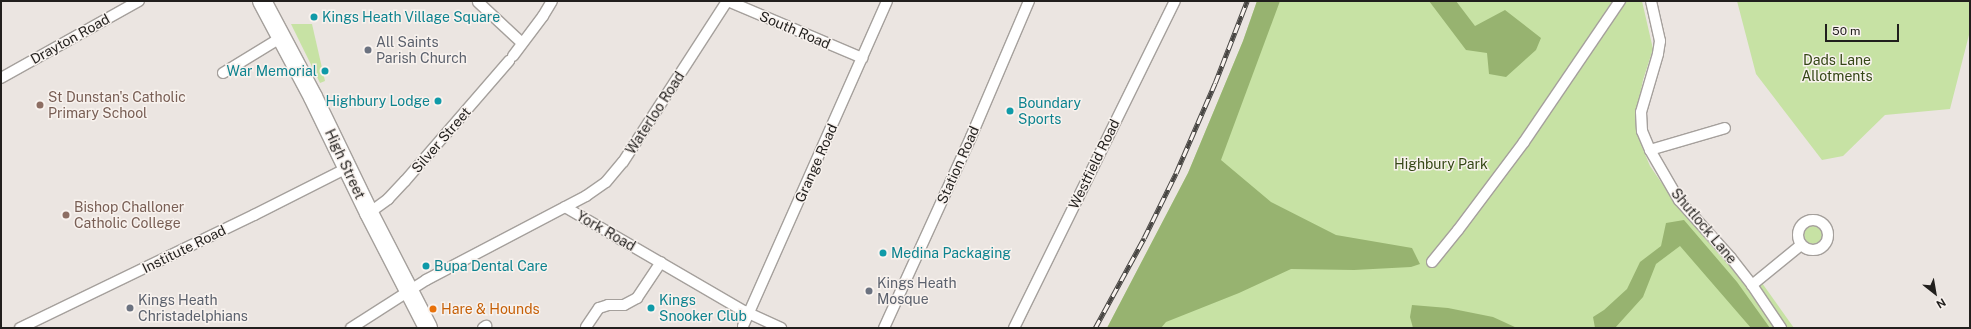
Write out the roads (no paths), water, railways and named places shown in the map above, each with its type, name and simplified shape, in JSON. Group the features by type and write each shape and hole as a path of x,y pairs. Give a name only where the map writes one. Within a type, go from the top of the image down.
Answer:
{"highway":[{"name":"High Street","path":"262,1 282,37 428,328"}],"street":[{"name":"Drayton Road","path":"1,78 139,1"},
{"name":"Silver Street","path":"369,213 388,199 405,181 511,59 543,16 552,1"},
{"name":"South Road","path":"728,1 862,58"},
{"name":"Waterloo Road","path":"564,207 586,196 606,182 623,162 728,1"},
{"name":"Grange Road","path":"744,326 888,1"},
{"name":"Station Road","path":"884,328 971,137 1029,1"},
{"name":"Westfield Road","path":"1014,328 1175,1"},
{"path":"1432,262 1524,142 1620,1"},
{"name":"Shutlock Lane","path":"1651,1 1660,41 1641,112 1642,131 1650,150 1679,200 1731,258 1752,285 1781,328"},
{"path":"478,2 522,43"},
{"path":"222,73 282,37"},
{"path":"1650,150 1725,128"},
{"name":"Institute Road","path":"20,328 254,215 347,168"},
{"name":"York Road","path":"351,328 408,290 564,207 749,314 781,328"},
{"path":"1752,285 1801,244"},
{"path":"586,326 599,308 608,305 624,305 637,298 661,262"}],"railway":[{"path":"1095,328 1144,238 1176,173 1215,83 1247,1"}],"place":[{"name":"Kings Heath Village Square","path":"314,17"},
{"name":"All Saints Parish Church","path":"368,50"},
{"name":"War Memorial","path":"325,71"},
{"name":"Highbury Lodge","path":"438,101"},
{"name":"St Dunstan's Catholic Primary School","path":"40,105"},
{"name":"Boundary Sports","path":"1010,111"},
{"name":"Bishop Challoner Catholic College","path":"66,215"},
{"name":"Medina Packaging","path":"883,253"},
{"name":"Bupa Dental Care","path":"426,266"},
{"name":"Kings Heath Mosque","path":"869,291"},
{"name":"Kings Heath Christadelphians","path":"130,308"},
{"name":"Kings Snooker Club","path":"651,308"},
{"name":"Hare & Hounds","path":"433,309"}],"park label":[{"name":"Dads Lane Allotments","path":"1837,68"},
{"name":"Highbury Park","path":"1441,164"}]}
